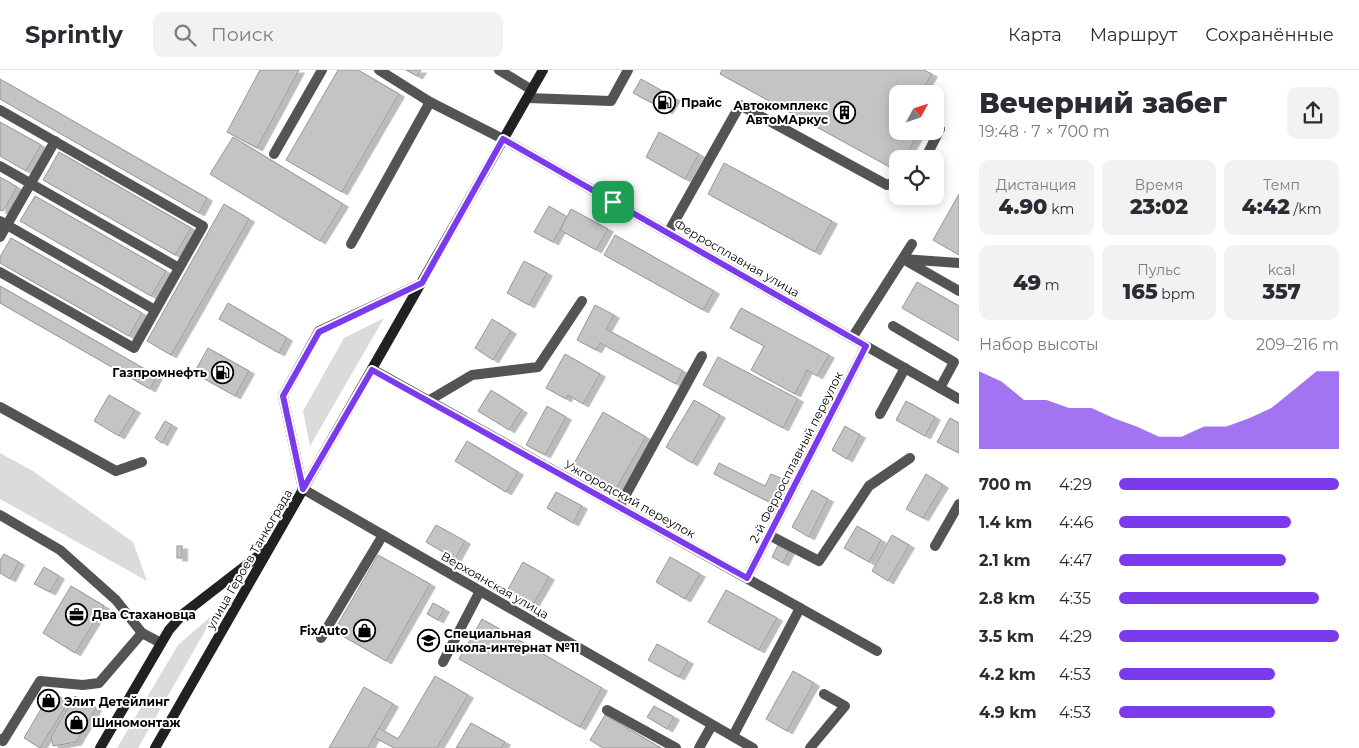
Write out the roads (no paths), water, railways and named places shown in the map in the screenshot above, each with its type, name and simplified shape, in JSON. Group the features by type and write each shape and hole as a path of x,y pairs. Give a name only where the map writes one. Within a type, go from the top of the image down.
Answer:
{"main road":[{"name":"улица Героев Танкограда","path":"155,748 544,70"},
{"path":"100,748 169,630 183,614 271,545"}],"street":[{"path":"274,154 322,70"},
{"name":"Ферросплавная улица","path":"379,70 430,102 503,139 959,399"},
{"path":"499,70 530,94 611,101 628,70"},
{"path":"351,244 430,102"},
{"path":"668,233 740,105 887,185 889,184"},
{"path":"0,110 203,226 134,348 0,272"},
{"path":"0,236 3,223 55,141"},
{"path":"0,166 179,268"},
{"path":"3,223 156,310"},
{"path":"852,338 912,244"},
{"path":"903,259 959,263"},
{"path":"903,259 959,291"},
{"path":"303,489 283,396 319,332 422,283"},
{"path":"428,401 472,375 538,367 582,302"},
{"path":"893,326 954,362 940,388"},
{"name":"2-й Ферросплавный переулок","path":"747,578 866,346"},
{"path":"619,507 702,356"},
{"path":"880,414 905,368"},
{"name":"Ужгородский переулок","path":"372,370 877,651"},
{"path":"0,407 116,471 142,462"},
{"path":"769,536 819,561 869,486 910,458"},
{"name":"Верхоянская улица","path":"303,489 753,748"},
{"path":"936,546 959,504"},
{"path":"0,515 60,550 116,600 142,633 161,643"},
{"path":"321,638 383,535"},
{"path":"443,662 480,591"},
{"path":"732,736 800,608"},
{"path":"0,739 4,741 40,681 83,685 99,684 142,633"},
{"path":"810,748 844,706 824,694"},
{"path":"607,710 676,748"},
{"path":"699,748 712,725"}],"place":[{"name":"Прайс","path":"665,102"},
{"name":"Автокомплекс АвтоМАркус","path":"844,112"},
{"name":"Газпромнефть","path":"223,372"},
{"name":"Два Стахановца","path":"76,614"},
{"name":"FixAuto","path":"364,630"},
{"name":"Специальная школа-интернат №11","path":"428,640"},
{"name":"Элит Детейлинг","path":"48,701"},
{"name":"Шиномонтаж","path":"76,722"}]}
